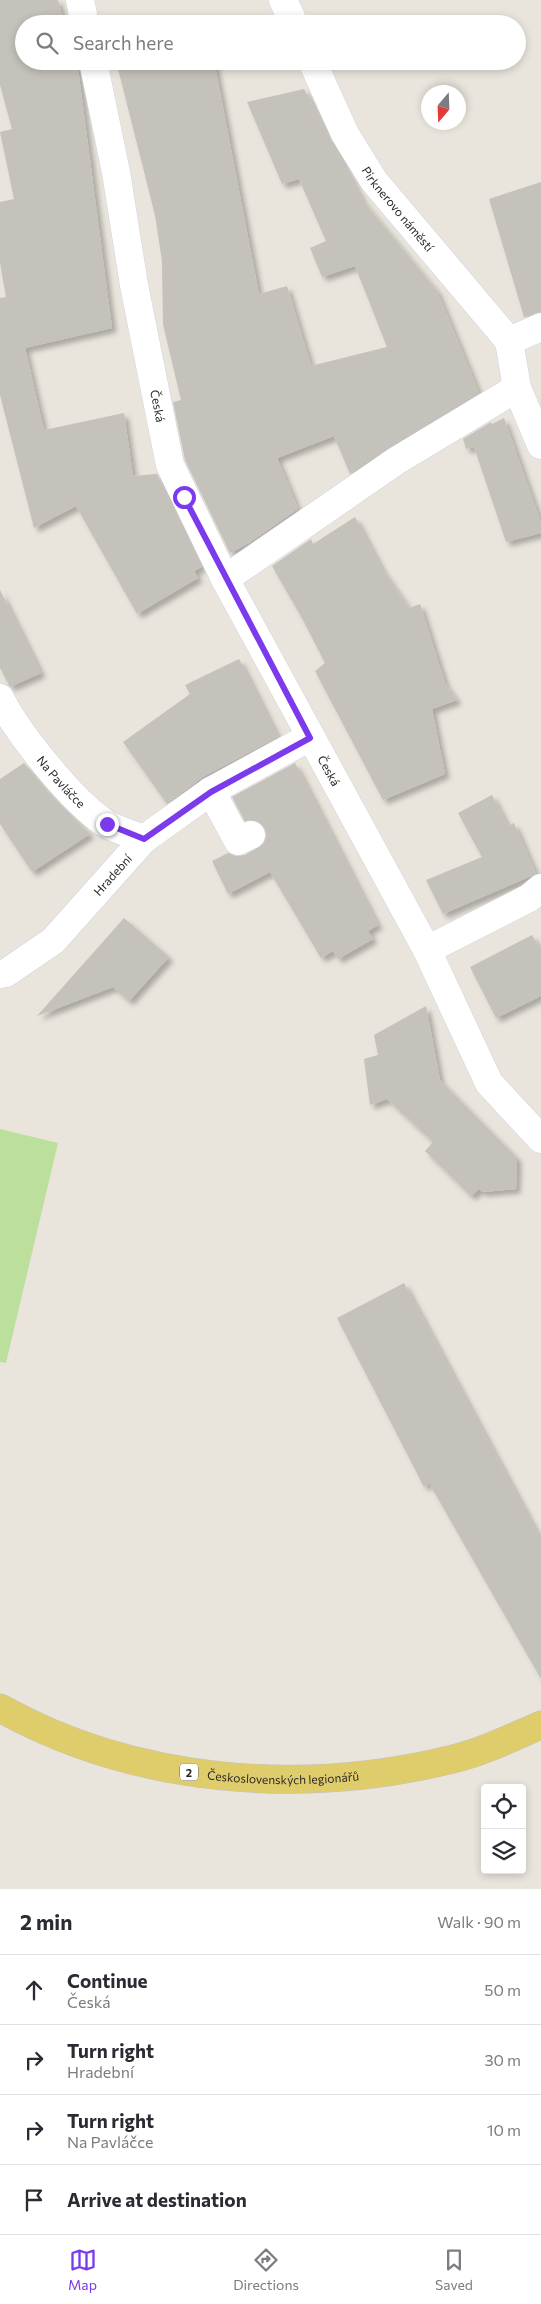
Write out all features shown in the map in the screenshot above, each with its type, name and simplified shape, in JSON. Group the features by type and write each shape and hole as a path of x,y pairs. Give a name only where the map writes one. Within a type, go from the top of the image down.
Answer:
{"main road":[{"name":"Československých legionářů","path":"0,1708 56,1736 107,1755 178,1771 244,1778 320,1778 388,1772 454,1759 501,1743 541,1725"}],"street":[{"path":"80,0 83,15"},
{"path":"283,0 290,15"},
{"name":"Česká","path":"95,70 116,172 134,285 170,465 225,579 427,950 490,1083 541,1138"},
{"name":"Pirknerovo náměstí","path":"316,70 345,134 374,181 509,342"},
{"path":"541,327 509,342 517,388 541,445"},
{"path":"225,579 396,461 517,388"},
{"name":"Na Pavláčce","path":"0,698 9,716 79,802 107,824 144,839"},
{"name":"Hradební","path":"0,974 6,973 53,941 144,839 211,792 310,738"},
{"path":"211,792 238,841 251,835"},
{"path":"427,950 529,898 541,888"}],"green space":[{"path":"0,1129 58,1143 6,1363 0,1362"}],"building":[{"path":"0,0 58,0 62,15 15,15 15,70 78,70 112,328 25,348 44,430 124,413 133,476 157,474 202,567 194,571 198,578 137,614 76,506 34,528 0,395 0,298 6,297 0,263 0,202 14,199 0,132 12,129 0,85"},
{"path":"118,70 216,70 259,294 287,286 311,366 387,347 355,266 322,277 310,248 326,241 299,179 282,184 247,102 304,89 363,201 437,291 479,393 388,448 350,474 334,436 277,458 298,509 249,543 230,553 185,460 173,402 181,400 163,324 162,261 155,215"},
{"path":"541,182 541,312 524,317 489,199"},
{"path":"504,418 541,523 541,533 506,542 474,447 466,449 463,439 491,422 492,424"},
{"path":"355,517 382,569 409,608 420,604 445,683 457,700 432,709 445,774 383,800 315,671 325,663 272,566 311,539 313,544"},
{"path":"0,590 41,673 10,687 0,668"},
{"path":"239,659 278,737 203,777 167,804 123,742 190,694 185,685"},
{"path":"24,763 50,794 90,834 32,872 0,824 0,779"},
{"path":"295,763 378,925 368,931 373,939 338,959 333,951 321,958 270,872 228,894 212,861 228,853 236,856 245,855 263,844 266,837 265,828 253,820 245,821 232,797"},
{"path":"492,795 508,826 514,823 536,874 443,914 426,880 482,857 458,813"},
{"path":"124,918 169,957 129,1001 113,987 37,1016"},
{"path":"532,935 541,950 541,996 496,1018 470,967"},
{"path":"426,1006 440,1080 517,1158 516,1189 483,1192 479,1189 471,1196 425,1151 433,1142 387,1099 370,1105 364,1059 378,1055 374,1035"},
{"path":"404,1283 541,1540 541,1679 429,1483 424,1487 337,1318"}],"route":[{"path":"107,824 144,839 211,792 310,738 225,579 184,497"}]}
